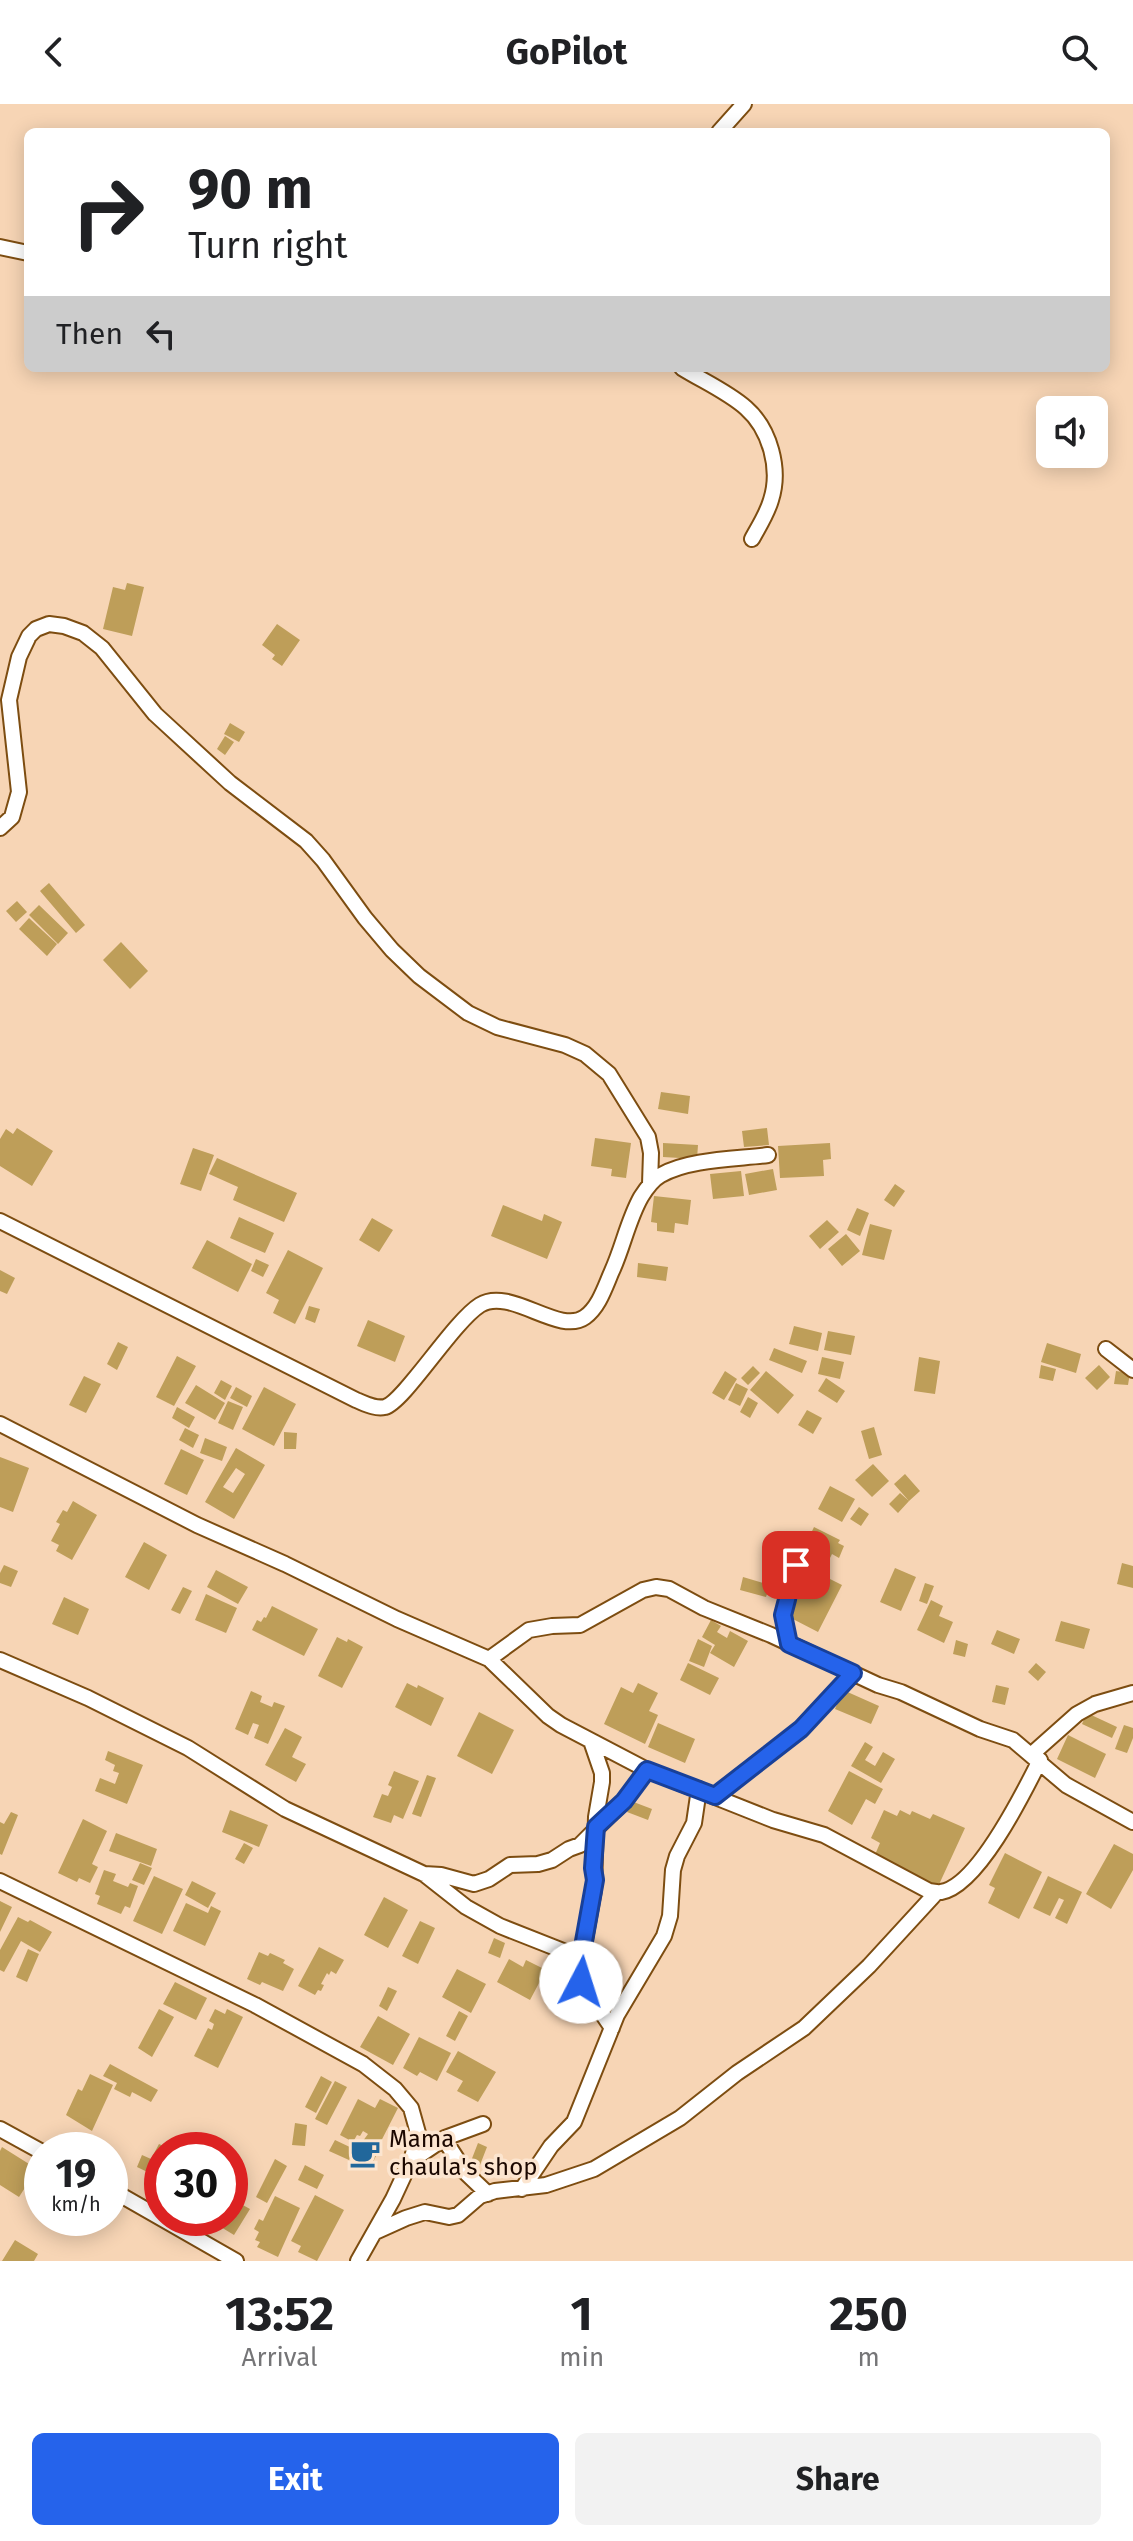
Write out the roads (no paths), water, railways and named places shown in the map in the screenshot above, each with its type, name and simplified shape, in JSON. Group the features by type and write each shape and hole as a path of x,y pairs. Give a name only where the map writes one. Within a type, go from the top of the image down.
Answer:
{"street":[{"path":"723,128 744,104"},
{"path":"0,247 24,252"},
{"path":"688,372 749,411 769,444 774,462 772,497 752,539"},
{"path":"0,828 12,817 19,792 9,700 19,657 29,636 36,629 49,624 83,633 102,648 155,714 230,783 306,841 365,918 419,976 468,1013 497,1027 565,1045 585,1054 609,1074 648,1137 650,1184"},
{"path":"0,1221 356,1400 384,1408 400,1397 465,1318 485,1302 521,1306 568,1322 586,1317 600,1299 632,1216 650,1184 659,1176 672,1170 768,1155"},
{"path":"1106,1349 1133,1370"},
{"path":"0,1424 197,1525 489,1659 548,1716 647,1770 773,1820 824,1835 905,1879 937,1892"},
{"path":"789,1644 783,1615 799,1545"},
{"path":"489,1659 529,1630 580,1625 631,1595 656,1587 675,1592 714,1613 980,1729 1013,1740 1066,1785 1133,1822"},
{"path":"0,1660 176,1741 285,1809 424,1874 466,1907 500,1926 581,1958"},
{"path":"715,1796 801,1729 853,1673"},
{"path":"375,2232 425,2212 449,2217 458,2215 480,2196 546,2185 594,2169 680,2118 737,2073 804,2028 869,1966 937,1892 955,1885 965,1876 999,1837 1036,1757 1077,1714 1095,1704 1133,1693"},
{"path":"591,1741 602,1773 594,1890 578,1978 612,2028"},
{"path":"424,1874 441,1875 468,1884 482,1882 510,1865 552,1860 580,1845 624,1801 647,1770"},
{"path":"522,2189 551,2146 574,2122 612,2028 664,1936 670,1916 673,1870 694,1823 699,1789"},
{"path":"0,1881 255,2005 363,2064 395,2089 411,2108 418,2133 411,2161 358,2261"},
{"path":"411,2161 444,2139 483,2124"},
{"path":"0,2129 24,2142"},
{"path":"444,2139 466,2173 488,2194"},
{"path":"128,2199 236,2261"}],"place":[{"name":"Mama chaula's shop","path":"365,2153"}]}
